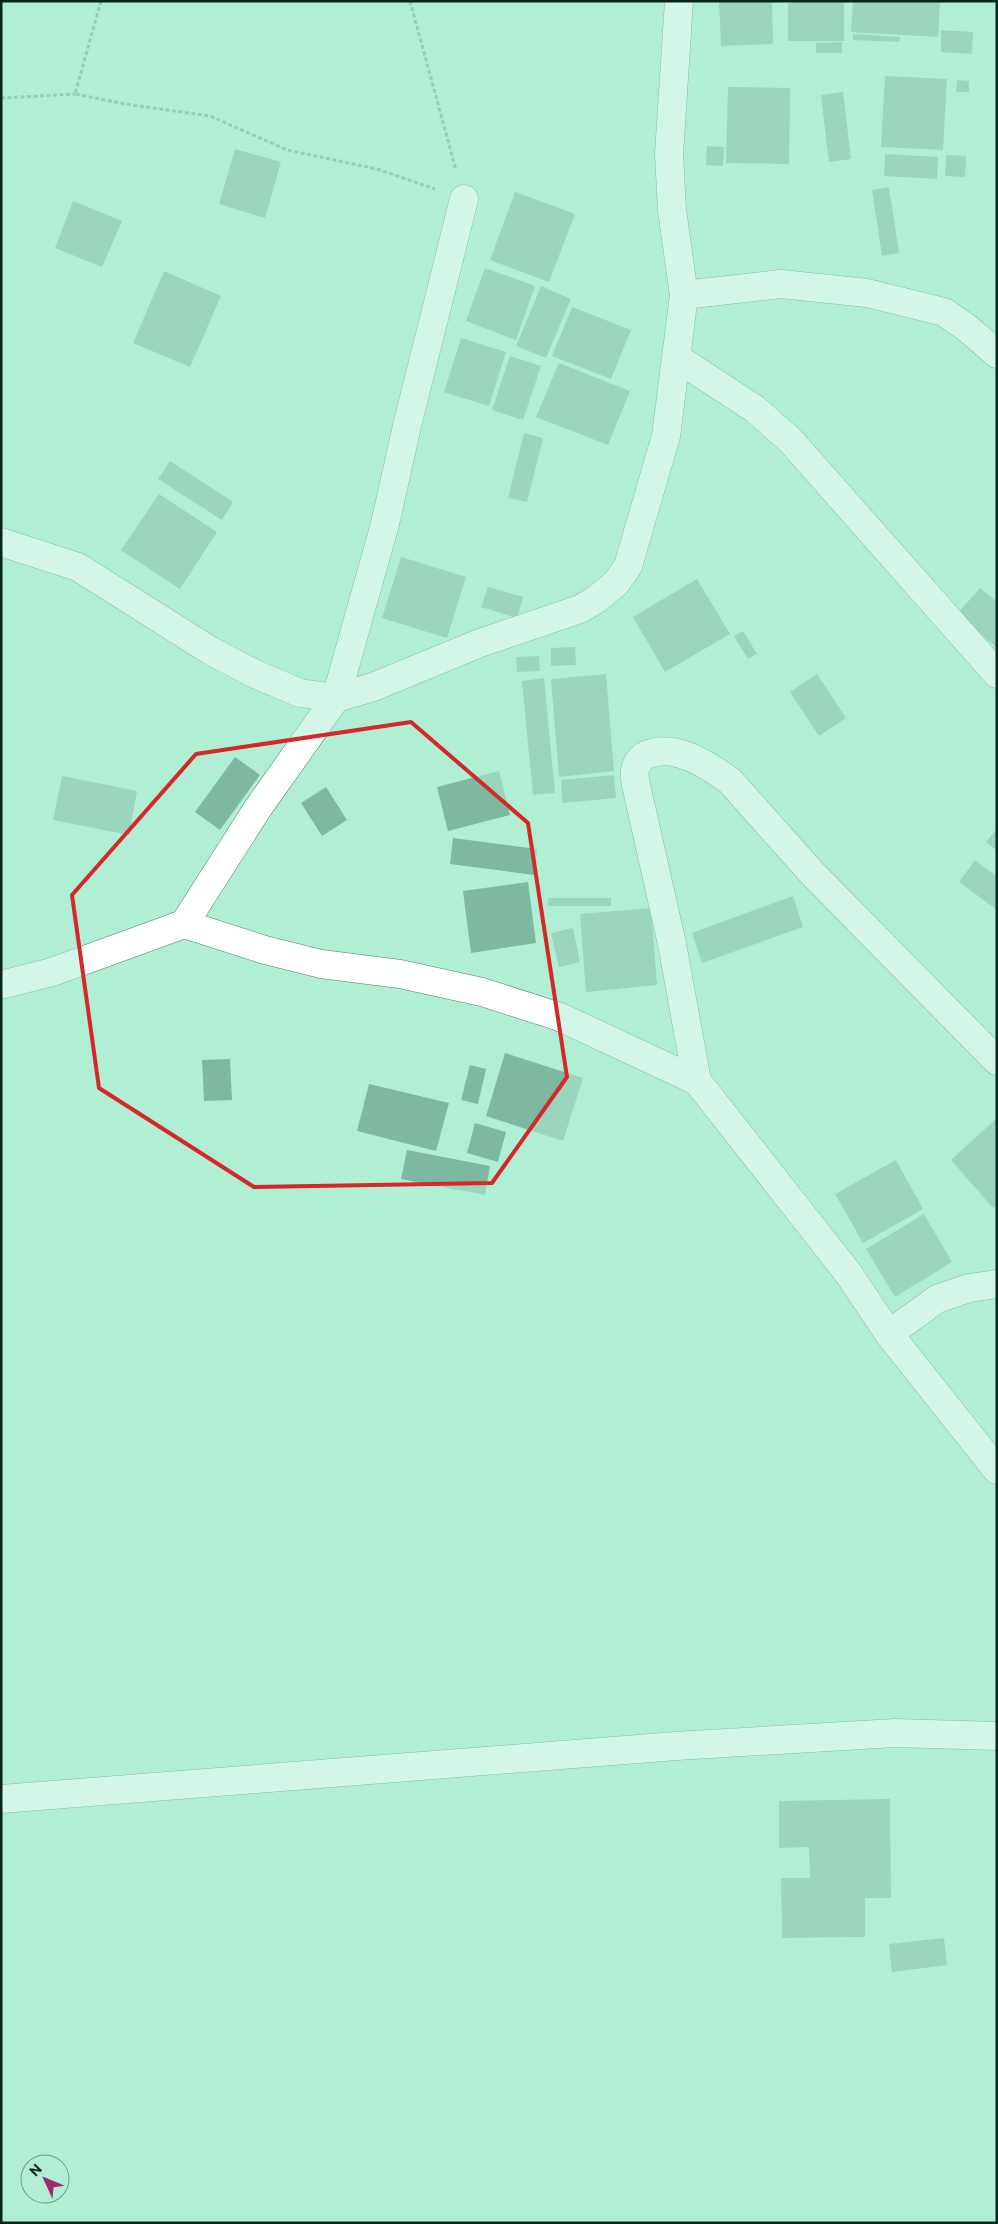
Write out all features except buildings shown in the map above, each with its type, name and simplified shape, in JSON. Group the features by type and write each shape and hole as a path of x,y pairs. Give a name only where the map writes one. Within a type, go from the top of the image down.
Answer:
{"street":[{"path":"1,542 78,567 211,651 255,674 300,693 336,698 374,687 480,643 580,609 597,599 616,583 628,566 666,436 677,358 684,295 672,210 669,154 679,1"},
{"path":"1,985 52,972 184,924 258,808 336,698 385,524 407,426 464,199"},
{"path":"684,295 781,284 868,293 912,302 944,312 968,328 997,354"},
{"path":"677,358 755,409 790,440 997,674"},
{"path":"697,1080 672,944 636,785 635,769 642,756 655,751 675,751 716,771 730,781 812,873 997,1061"},
{"path":"184,924 265,950 321,964 400,974 482,992 560,1017 697,1080 848,1273 889,1334 997,1470"},
{"path":"889,1334 937,1299 969,1288 997,1284"},
{"path":"1,1799 676,1746 895,1733 997,1736"}],"path":[{"path":"75,94 101,1"},
{"path":"410,1 464,199"},
{"path":"1,98 75,94 126,104 210,116 287,150 377,169 464,199"}],"highlighted area":[{"path":"411,722 528,823 567,1077 492,1183 254,1187 99,1088 72,895 196,754"}]}
